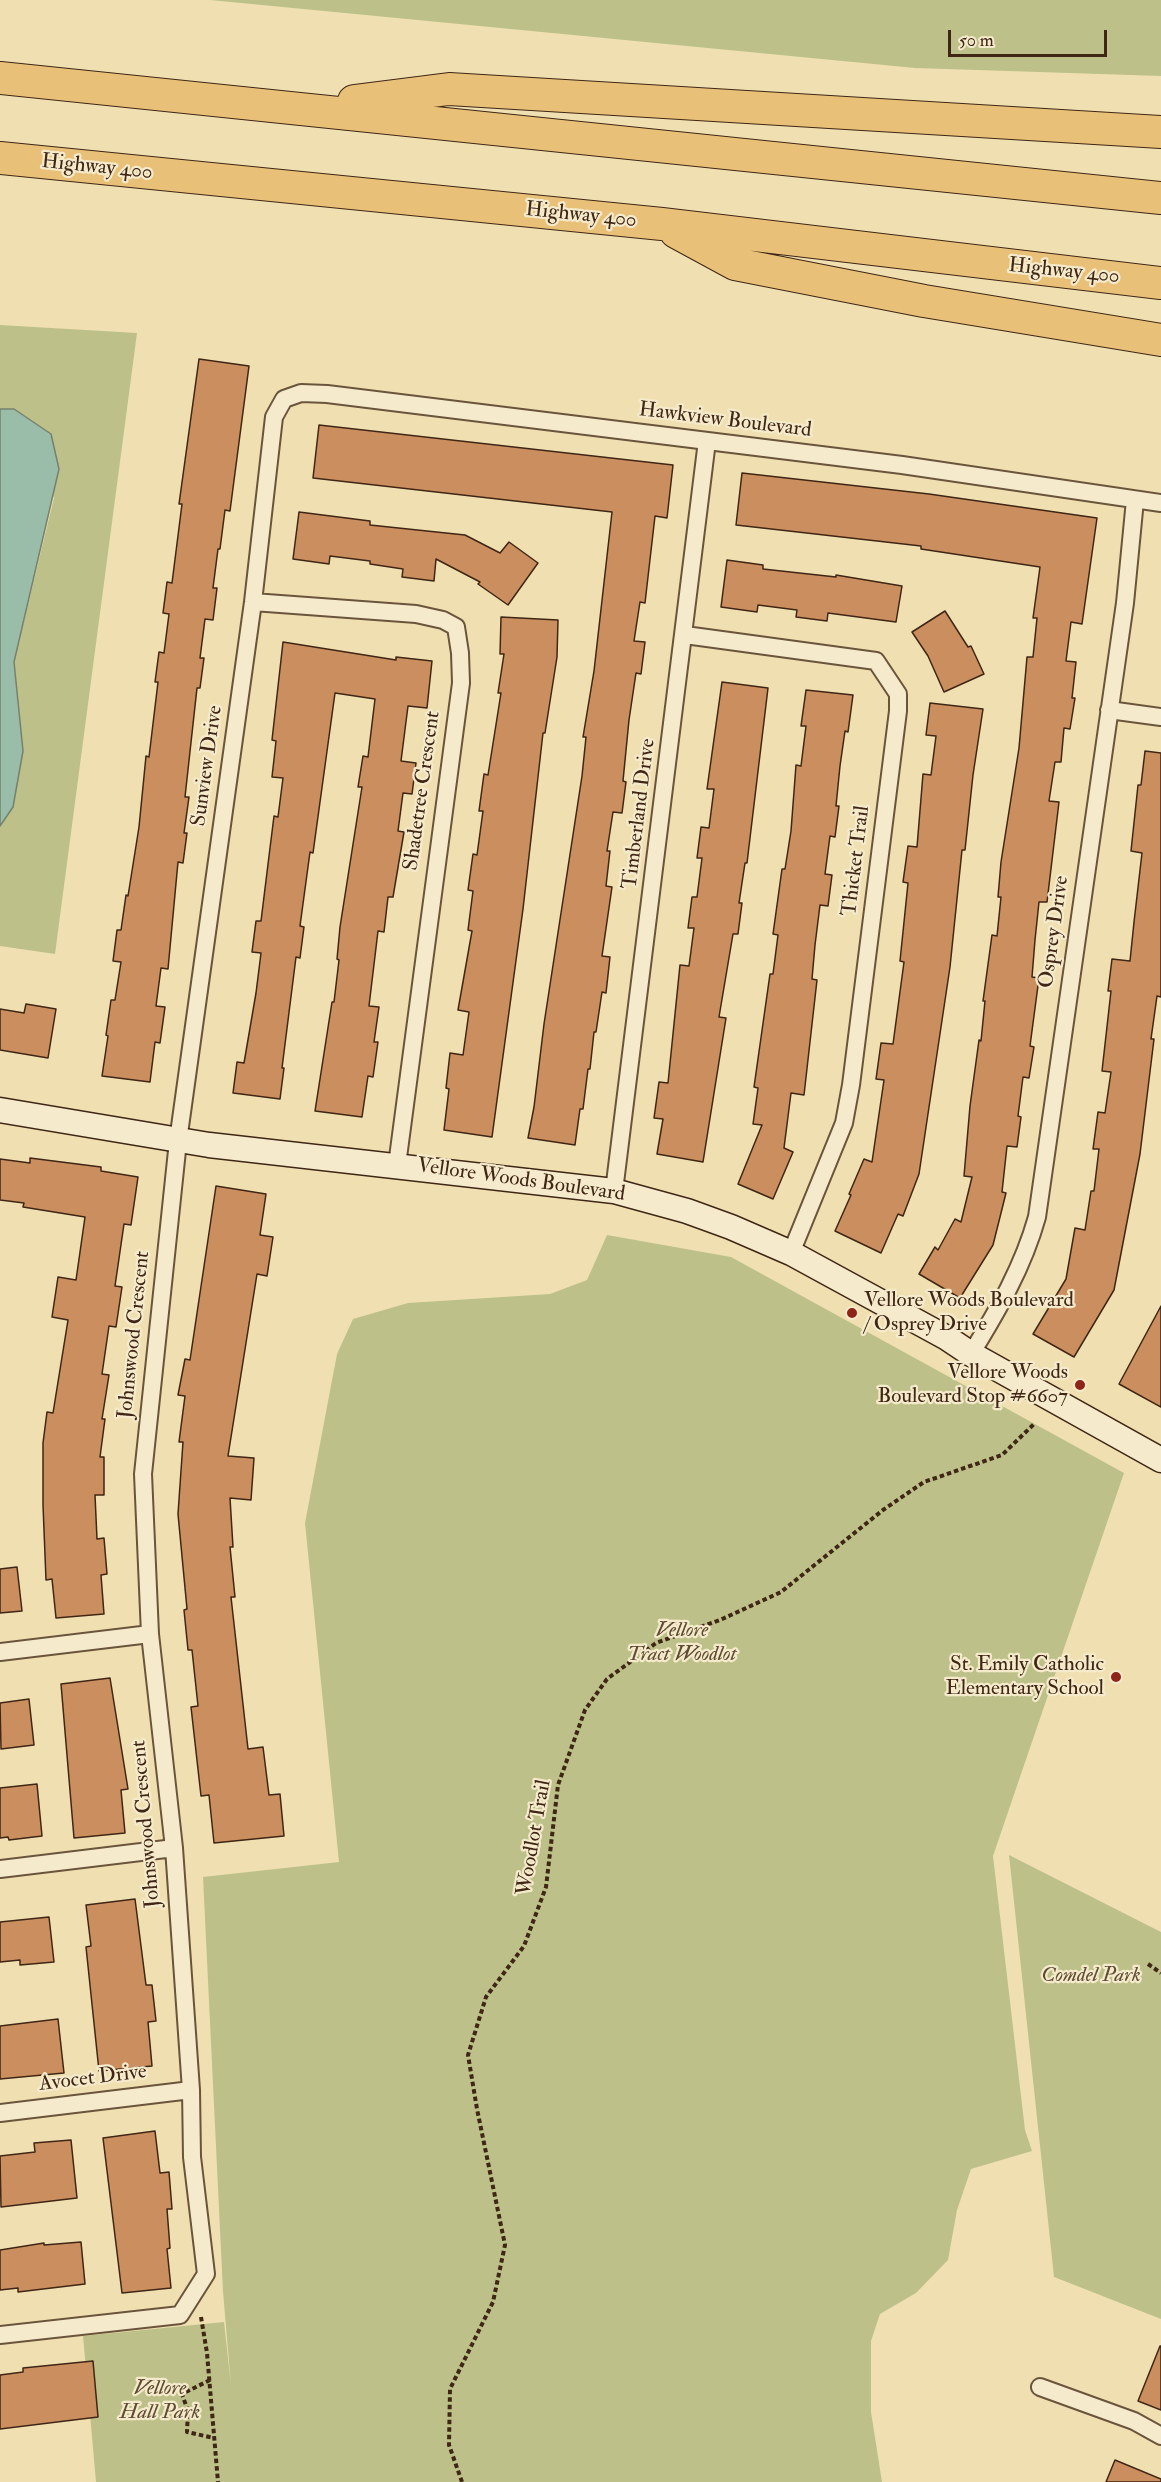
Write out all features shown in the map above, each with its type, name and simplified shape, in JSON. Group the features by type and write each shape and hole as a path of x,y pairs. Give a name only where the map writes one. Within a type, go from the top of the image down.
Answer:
{"highway":[{"path":"0,78 1161,198"},
{"path":"297,107 449,89 1161,132"},
{"name":"Highway 400","path":"0,158 662,224 1161,283"},
{"path":"662,224 735,264 924,301 1161,340"}],"street":[{"name":"Hawkview Boulevard","path":"284,399 301,393 327,394 902,465 1161,503"},
{"name":"Sunview Drive","path":"178,1141 253,602 274,417 284,399"},
{"name":"Timberland Drive","path":"614,1191 685,634 707,441"},
{"name":"Osprey Drive","path":"971,1354 1013,1282 1028,1248 1037,1217 1125,603 1135,500"},
{"name":"Shadetree Crescent","path":"253,602 416,614 443,620 456,627 461,683 397,1165"},
{"name":"Thicket Trail","path":"685,634 876,661 898,694 898,711 848,1104 844,1123 791,1253"},
{"path":"1109,710 1161,717"},
{"name":"Vellore Woods Boulevard","path":"0,1110 178,1141 614,1191 720,1223 791,1253 1161,1460"},
{"name":"Johnswood Crescent","path":"0,2335 180,2315 206,2274 192,2157 191,2090 174,1848 150,1634 143,1474 178,1141"},
{"path":"0,1652 150,1634"},
{"path":"0,1869 174,1848"},
{"name":"Avocet Drive","path":"0,2113 191,2090"},
{"path":"1040,2387 1134,2421 1161,2436"}],"path":[{"name":"Woodlot Trail","path":"462,2482 449,2445 450,2389 493,2302 505,2245 468,2055 486,1997 524,1946 546,1887 558,1785 585,1710 607,1679 656,1643 720,1620 781,1592 883,1510 924,1482 1002,1455 1034,1424"},
{"path":"1148,1964 1161,1973"},
{"path":"196,2289 210,2380 218,2482"},
{"path":"210,2380 182,2394 188,2411 187,2432 214,2438"}],"green space":[{"path":"210,0 1161,0 1161,76 915,68"},
{"path":"0,325 137,333 55,954 0,946 0,826 13,807 23,751 14,662 54,498 14,409 0,409"},
{"name":"Vellore Tract Woodlot","path":"607,1235 731,1257 1124,1473 993,1856 1025,2130 1032,2151 971,2169 957,2210 948,2260 916,2293 880,2314 871,2341 871,2412 882,2482 96,2482 83,2336 224,2322 231,2385 223,2292 203,1877 339,1862 305,1523 337,1354 353,1319 408,1303 550,1294 587,1280"},
{"name":"Comdel Park","path":"1009,1855 1161,1932 1161,2319 1054,2277"}],"shaded area":[{"path":"0,409 14,409 51,434 59,469 14,662 23,751 13,807 0,826"}],"building":[{"path":"199,359 249,366 230,511 225,510 220,549 218,549 213,588 217,588 213,620 205,619 200,658 204,658 200,688 197,688 185,797 189,797 184,833 187,833 183,863 178,862 168,969 161,968 156,1006 165,1007 160,1043 155,1042 150,1082 102,1076 111,1000 115,1000 121,962 113,961 117,930 121,930 126,895 128,896 139,827 146,756 149,757 158,682 155,682 159,652 164,653 169,614 163,613 167,582 172,583 182,504 179,504"},
{"path":"319,425 673,465 667,518 655,516 645,603 640,602 634,641 645,642 641,674 636,673 629,720 622,813 613,812 607,851 610,851 606,886 612,887 602,956 610,957 606,993 602,992 575,1145 528,1138 582,776 586,737 583,737 594,671 612,512 313,478"},
{"path":"742,473 929,494 1097,518 1082,624 1071,622 1066,661 1076,662 1072,698 1075,698 1070,729 1064,728 1061,762 1055,762 1049,801 1059,802 1047,902 1039,902 1032,977 1039,978 1030,1046 1034,1047 1029,1078 1023,1077 1017,1147 1007,1146 1002,1192 1006,1193 993,1245 960,1298 919,1274 935,1247 938,1250 955,1219 961,1222 972,1177 964,1176 970,1106 979,1040 981,1041 985,1001 983,1001 992,935 997,936 1001,897 998,897 1001,862 1019,748 1027,657 1033,657 1037,618 1033,618 1040,567 921,549 921,546 736,525"},
{"path":"299,512 370,521 370,525 465,535 500,553 509,542 538,563 508,605 478,584 480,582 436,559 434,581 402,577 403,569 370,564 370,561 330,556 329,564 293,559"},
{"path":"727,560 763,565 763,569 836,577 836,575 902,586 896,622 828,613 827,621 796,617 797,610 758,605 757,612 721,607"},
{"path":"945,611 968,647 971,646 984,674 944,692 928,656 912,632"},
{"path":"501,617 558,620 557,657 545,733 543,733 523,909 492,1137 444,1130 450,1053 463,1055 469,1012 458,1010 472,931 468,930 473,891 468,890 473,854 477,855 483,811 479,811 484,774 488,775 501,693 498,693 504,654 500,654"},
{"path":"283,642 396,660 396,657 432,661 427,708 408,706 401,761 416,763 412,794 403,793 398,831 404,832 393,897 388,897 384,932 378,931 369,1006 379,1007 374,1042 378,1042 373,1077 368,1076 362,1117 315,1111 332,1002 334,1002 340,927 362,787 358,787 363,756 368,757 375,699 335,693 313,853 310,852 300,926 304,927 300,958 296,957 280,1099 233,1093 237,1062 244,1063 256,993 261,953 252,952 256,921 261,921 274,816 278,817 283,778 272,777 276,741 272,740"},
{"path":"722,682 768,688 747,863 745,863 739,903 742,903 738,934 733,934 719,1017 726,1018 703,1162 657,1154 663,1119 654,1118 659,1082 668,1083 680,965 689,966 694,928 688,928 692,897 697,897 702,858 697,858 701,827 709,828 714,789 707,789"},
{"path":"806,690 853,695 840,766 836,806 839,806 835,837 830,836 825,874 832,875 828,906 820,905 815,945 812,979 817,980 804,1095 791,1093 784,1148 793,1152 773,1199 738,1184 762,1125 753,1124 758,1088 754,1087 770,974 773,974 778,935 773,934 782,869 785,869 791,831 796,765 801,766 806,726 801,726"},
{"path":"930,703 983,709 965,850 962,850 950,967 919,1174 903,1216 898,1214 881,1253 835,1231 864,1159 872,1162 884,1080 876,1079 881,1043 893,1044 904,962 900,961 908,883 903,882 908,846 917,847 923,774 931,775 936,736 926,735"},
{"path":"1145,751 1161,753 1161,997 1157,996 1151,1039 1154,1039 1140,1154 1114,1290 1074,1357 1033,1334 1066,1279 1075,1228 1085,1230 1091,1191 1094,1191 1099,1149 1093,1149 1098,1112 1105,1113 1111,1072 1102,1071 1111,991 1108,991 1112,959 1130,961 1142,853 1131,851 1138,785 1141,785"},
{"path":"26,1004 56,1009 48,1058 0,1050 0,1009 24,1013"},
{"path":"30,1158 101,1167 101,1171 138,1177 131,1225 124,1224 115,1286 122,1287 116,1327 109,1326 102,1374 109,1375 102,1419 105,1419 100,1457 104,1457 104,1495 95,1495 97,1539 104,1538 107,1574 101,1575 104,1614 56,1618 52,1579 46,1580 43,1443 47,1412 53,1413 68,1320 52,1317 58,1277 76,1280 85,1217 23,1207 24,1203 0,1200 0,1159 30,1163"},
{"path":"216,1186 266,1194 260,1235 273,1237 267,1276 257,1274 228,1456 254,1458 251,1500 230,1498 233,1547 230,1547 235,1597 231,1597 248,1749 263,1747 269,1795 280,1794 284,1836 214,1843 209,1795 201,1796 191,1707 198,1706 192,1650 188,1650 184,1610 187,1609 178,1514 183,1442 179,1442 185,1396 178,1395 185,1359 190,1360"},
{"path":"1161,1306 1161,1407 1119,1384"},
{"path":"17,1567 22,1611 0,1613 0,1569"},
{"path":"110,1678 128,1789 121,1790 125,1833 74,1838 61,1684"},
{"path":"29,1699 34,1745 1,1749 0,1703"},
{"path":"37,1784 42,1836 9,1840 8,1837 0,1838 0,1788"},
{"path":"135,1899 146,1985 152,1985 156,2021 148,2022 152,2066 99,2071 86,1947 91,1946 86,1905"},
{"path":"49,1917 54,1962 20,1965 20,1960 0,1962 0,1922"},
{"path":"58,2019 64,2073 0,2079 0,2026"},
{"path":"155,2131 160,2173 169,2172 172,2209 167,2209 170,2248 167,2249 171,2288 122,2293 103,2138"},
{"path":"71,2140 77,2198 1,2207 0,2156 35,2152 34,2143"},
{"path":"81,2242 85,2284 18,2292 18,2288 0,2290 0,2250 44,2243 44,2245"},
{"path":"1161,2346 1161,2410 1138,2401"},
{"path":"93,2361 98,2417 0,2429 0,2375 23,2372 23,2368"},
{"path":"1115,2460 1161,2479 1161,2482 1106,2482"}],"place":[{"name":"Vellore Woods Boulevard / Osprey Drive","path":"852,1313"},
{"name":"Vellore Woods Boulevard Stop #6607","path":"1080,1385"},
{"name":"St. Emily Catholic Elementary School","path":"1116,1677"}],"park label":[{"name":"Vellore Hall Park","path":"160,2401"}]}
